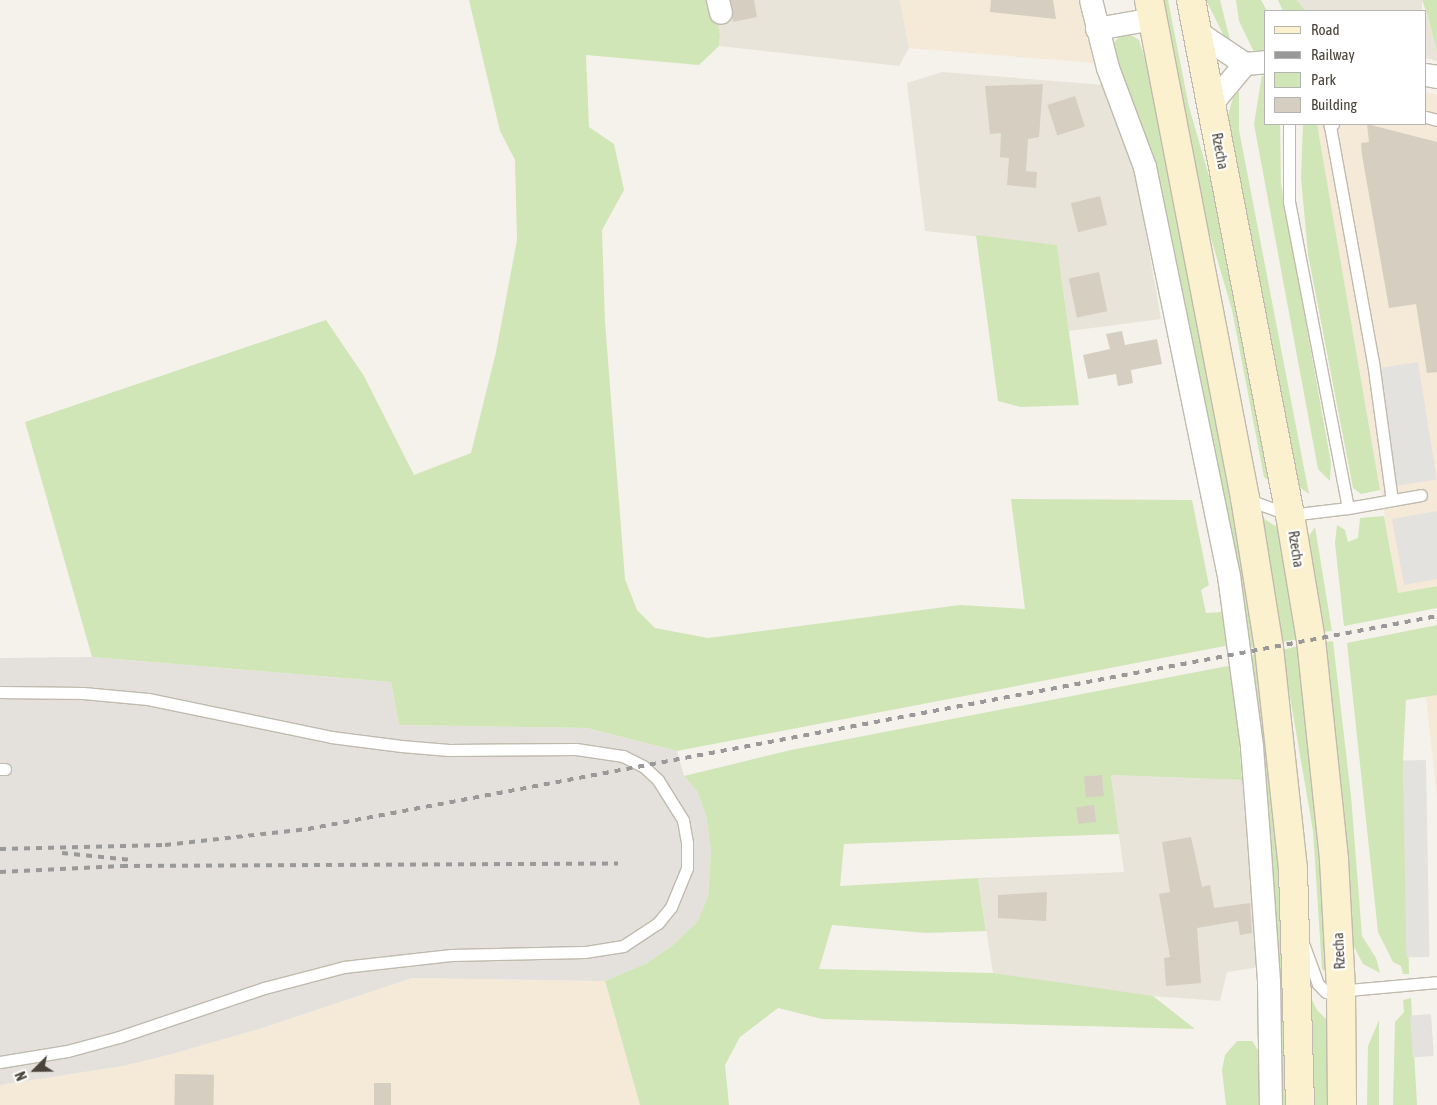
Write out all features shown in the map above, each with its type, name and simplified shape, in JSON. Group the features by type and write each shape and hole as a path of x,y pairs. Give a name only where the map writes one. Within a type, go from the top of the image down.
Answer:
{"main road":[{"name":"Rzecha","path":"1191,0 1290,515 1323,737 1341,991 1342,1105"},
{"path":"1151,9 1245,498 1278,715 1296,922 1300,1105"}],"street":[{"path":"1091,0 1096,29 1108,68 1145,167 1229,576 1250,738 1259,838 1268,982 1271,1105"},
{"path":"1096,29 1151,9"},
{"path":"1197,32 1256,63 1212,105"}],"lane":[{"path":"1289,125 1289,202 1348,508"},
{"path":"1332,125 1330,126 1372,362 1392,500"},
{"path":"1245,498 1290,515 1348,508 1421,495"},
{"path":"0,692 83,693 148,699 331,737 401,746 608,753 642,766 658,780 683,820 687,843 687,868 671,907 658,923 623,946 584,952 451,955 344,967 264,988 119,1037 57,1053 0,1062"},
{"path":"1296,922 1318,984 1326,992 1437,982"}],"shaded area":[{"path":"713,0 900,0 909,48 899,66 719,46 720,35"},
{"path":"900,0 1078,0 1094,63 909,48"},
{"path":"1296,0 1422,0 1422,10 1296,10"},
{"path":"1427,16 1437,51 1437,61 1427,58"},
{"path":"942,72 1104,85 1136,176 1161,319 1069,331 1057,245 925,231 907,83"},
{"path":"1427,92 1437,95 1437,586 1398,593 1317,125 1427,125"},
{"path":"1418,362 1437,480 1397,486 1378,368"},
{"path":"1437,511 1437,579 1404,585 1392,519"},
{"path":"92,657 391,682 399,725 587,728 677,751 684,776 697,791 706,815 711,851 708,897 697,922 673,945 647,963 605,981 412,978 259,1029 172,1054 123,1066 0,1085 0,658"},
{"path":"1437,695 1437,797 1426,697"},
{"path":"1403,760 1426,760 1429,957 1406,957"},
{"path":"1111,775 1242,780 1260,967 1227,972 1220,1001 1138,995 993,973 978,878 1124,872"},
{"path":"412,978 605,981 640,1105 0,1105 0,1085 123,1066 172,1054 259,1029"},
{"path":"1431,1014 1434,1056 1413,1057 1410,1015"}],"green space":[{"path":"469,0 713,0 720,35 719,46 699,65 586,55 589,127 614,144 624,190 602,230 605,322 625,579 637,610 655,628 708,638 960,605 1025,609 1011,499 1192,500 1209,585 1201,590 1206,613 1222,612 1230,645 677,751 587,728 399,725 391,682 92,657 25,422 326,320 364,376 414,475 471,453 496,352 517,240 515,160 500,131"},
{"path":"1160,0 1168,0 1189,107 1224,228 1270,482 1264,477 1232,310 1201,204"},
{"path":"1206,0 1220,0 1230,40 1226,40"},
{"path":"1236,0 1261,0 1266,10 1264,10 1263,51 1254,52 1239,21"},
{"path":"1278,0 1296,0 1305,10 1283,10"},
{"path":"1422,0 1437,0 1437,51 1427,10"},
{"path":"1131,35 1139,40 1152,81 1257,647 1247,648 1118,69 1113,44 1120,36"},
{"path":"1262,75 1264,76 1264,125 1280,125 1281,184 1331,463 1330,481 1318,469 1254,124"},
{"path":"1239,91 1239,130 1309,494 1299,487 1296,474 1235,160 1228,115 1233,98"},
{"path":"1303,125 1317,125 1380,490 1361,494 1353,488 1308,254 1301,178"},
{"path":"976,235 1057,245 1079,405 1021,407 998,401"},
{"path":"1260,516 1281,530 1299,639 1281,642"},
{"path":"1384,516 1398,593 1437,586 1437,608 1344,626 1335,543 1337,525 1345,530 1348,542 1358,538 1360,518"},
{"path":"1315,527 1332,631 1322,632 1309,536"},
{"path":"1437,625 1437,695 1406,700 1403,761 1409,974 1403,974 1401,966 1393,962 1378,932 1347,643"},
{"path":"1333,641 1351,796 1362,936 1376,958 1380,973 1363,964 1351,941 1340,779 1325,642"},
{"path":"1299,646 1320,825 1326,972 1322,969 1313,831 1282,650"},
{"path":"1258,653 1285,927 1288,1105 1278,1105 1249,656"},
{"path":"1233,665 1242,780 1111,775 1119,834 844,844 840,886 978,878 986,931 926,933 832,925 819,969 993,973 1153,996 1195,1029 822,1019 778,1008 740,1037 725,1065 729,1105 640,1105 605,981 647,963 673,945 697,922 708,897 711,851 706,815 697,791 684,776 791,750"},
{"path":"1311,998 1317,1010 1330,1023 1330,1105 1313,1105"},
{"path":"1411,998 1417,1105 1393,1105 1395,1022 1404,1012 1403,1000"},
{"path":"1379,1020 1379,1105 1367,1105 1368,1046"},
{"path":"1237,1041 1252,1041 1262,1056 1261,1105 1226,1105 1222,1070 1225,1055"}],"building":[{"path":"731,0 754,0 757,17 733,22"},
{"path":"991,0 1053,0 1056,19 990,12"},
{"path":"1043,84 1039,137 1028,139 1026,171 1037,172 1036,188 1007,185 1009,158 1000,157 1001,133 990,134 985,86"},
{"path":"1075,96 1085,126 1057,135 1047,105"},
{"path":"1367,125 1437,142 1437,372 1427,373 1416,304 1389,308 1362,155 1361,143 1369,142"},
{"path":"1100,196 1107,225 1078,232 1071,203"},
{"path":"1099,272 1107,311 1077,318 1069,278"},
{"path":"1122,331 1125,345 1157,339 1162,364 1131,370 1133,383 1118,386 1116,374 1088,379 1083,355 1110,349 1106,334"},
{"path":"1102,775 1104,796 1086,797 1084,777"},
{"path":"1094,805 1096,822 1078,824 1076,807"},
{"path":"1191,837 1202,887 1210,885 1214,908 1250,903 1252,933 1240,935 1238,921 1197,928 1201,983 1166,986 1164,958 1170,957 1159,894 1170,892 1162,842"},
{"path":"1047,892 1046,921 998,918 998,895"},
{"path":"175,1074 214,1075 213,1105 174,1105"},
{"path":"374,1083 391,1083 391,1105 374,1105"}],"railway":[{"path":"0,849 165,845 308,829 1437,616"},
{"path":"62,853 132,860"},
{"path":"0,872 122,866 618,863"}]}
